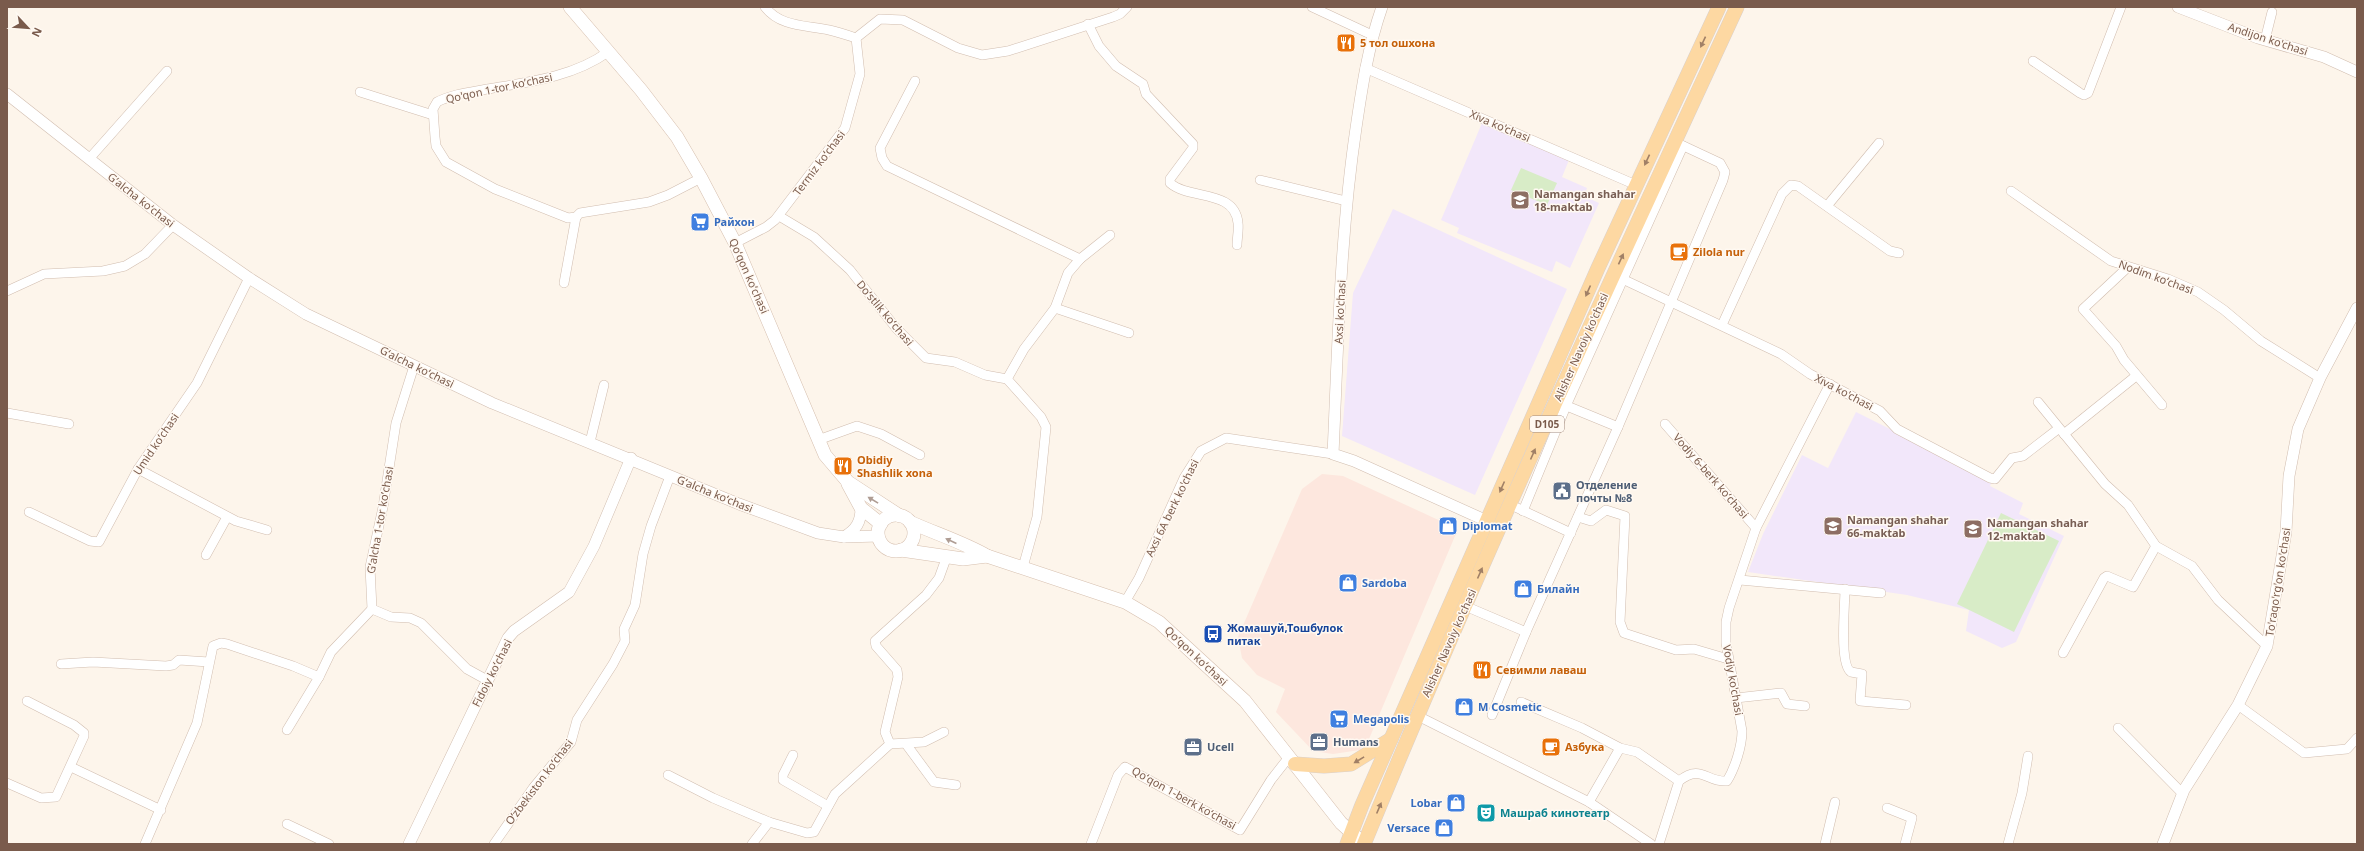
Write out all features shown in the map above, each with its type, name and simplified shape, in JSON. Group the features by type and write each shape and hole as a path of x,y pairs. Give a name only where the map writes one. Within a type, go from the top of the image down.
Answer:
{"main road":[{"name":"Qoʻqon koʻchasi","path":"570,7 677,138 701,178 735,243 818,440 826,455 848,482 861,508 880,530"},
{"name":"Alisher Navoiy ko'chasi","path":"1349,838 1391,738 1636,185 1719,7"},
{"name":"Alisher Navoiy ko'chasi","path":"1364,844 1465,606 1517,508 1561,404 1679,144 1738,7"},
{"name":"Qoʻqon koʻchasi","path":"848,482 905,519 958,544 974,549 987,556 1024,567 1125,602 1159,622 1244,701 1341,823 1349,838 1364,844"},
{"path":"889,517 905,519 914,532 911,544 901,550 889,549 884,546 880,530 889,517"},
{"name":"Qoʻqon koʻchasi","path":"901,550 963,559 987,556"},
{"path":"1292,761 1324,766 1352,764 1391,738"}],"street":[{"path":"765,7 771,15 789,23 829,30 856,38 880,19 903,20 958,48 982,54 1008,51 1120,14 1127,7"},
{"path":"1312,7 1372,35"},
{"name":"Axsi ko'chasi","path":"1333,454 1346,201 1365,68 1372,35 1382,7"},
{"path":"2033,60 2080,93 2084,95 2088,93 2121,7"},
{"name":"Andijon ko'chasi","path":"2178,7 2265,40 2324,57 2357,72"},
{"path":"2265,40 2272,12"},
{"path":"1088,24 1099,46 1116,66 1143,84 1146,94 1193,144 1193,148 1170,179 1170,183 1193,194 1221,199 1229,205 1236,214 1238,224 1237,245"},
{"name":"Termiz koʻchasi","path":"735,243 766,227 779,216 845,128 860,74 856,38"},
{"name":"Qo'qon 1-tor koʼchasi","path":"433,115 434,106 440,100 471,92 546,80 585,66 608,52"},
{"name":"Xiva ko'chasi","path":"1365,68 1636,185"},
{"path":"89,159 167,71"},
{"path":"915,81 880,148 882,158 888,166 1080,259"},
{"path":"360,92 433,115 436,146 446,162 452,167 495,189 568,218 576,217 580,213 649,202 668,195 701,178"},
{"name":"Gʻalcha koʻchasi","path":"7,94 172,225 249,278 306,314 492,403 631,458 670,476 795,526 818,533 844,537 880,530"},
{"path":"1827,206 1879,143"},
{"path":"1492,715 1526,632 1618,427 1670,301 1723,180 1725,172 1723,167 1713,158 1679,144"},
{"path":"1260,180 1346,201"},
{"path":"1722,325 1787,187 1794,184 1890,251 1899,253"},
{"name":"Nodim koʻchasi","path":"2011,191 2111,261 2168,279 2198,292 2224,310 2261,341 2320,378"},
{"name":"Doʻstlik koʻchasi","path":"779,216 814,237 850,270 896,328 926,358 955,362 985,374 1007,379"},
{"path":"564,283 576,217"},
{"path":"7,291 44,274 103,271 125,266 145,254 172,225"},
{"path":"1024,567 1037,517 1046,427 1041,417 1007,379 1024,349 1055,308 1068,273 1080,259 1110,235"},
{"path":"2128,267 2083,309 2116,346 2136,376 2162,405"},
{"name":"Xiva ko'chasi","path":"1619,277 1781,354 1830,384 1880,411 1897,429 1990,478 1995,479 1999,476 2012,458 2023,456 2061,431"},
{"name":"Umid koʻchasi","path":"29,512 97,543 138,469 197,383 249,278"},
{"path":"1055,308 1129,333"},
{"name":"To'raqo'rg'on ko'chasi","path":"2163,844 2183,794 2238,705 2267,646 2286,532 2289,476 2298,429 2320,378 2357,308"},
{"name":"Gʼalcha 1-tor koʼchasi","path":"372,609 370,567 383,507 396,423 414,366"},
{"path":"2061,431 2136,376"},
{"name":"Vodiy ko'chasi","path":"1679,781 1687,775 1694,773 1724,782 1728,779 1742,739 1728,659 1726,622 1756,528 1830,384"},
{"path":"590,442 604,385"},
{"path":"2038,402 2105,484 2128,506 2156,546 2192,566 2218,600 2267,646"},
{"path":"1561,404 1618,427"},
{"path":"7,413 69,424"},
{"name":"Vodiy 6-berk koʻchasi","path":"1665,424 1756,528"},
{"path":"818,440 857,426 882,434 920,455"},
{"name":"Axsi 6А berk ko'chasi","path":"1125,602 1139,578 1184,478 1201,450 1226,438 1333,454"},
{"path":"1333,454 1354,461 1487,521"},
{"name":"Fidoiy koʻchasi","path":"409,844 487,680 514,631 554,605 569,592 577,581 597,539 631,458"},
{"path":"138,469 227,517 267,530"},
{"name":"Oʻzbekiston koʻchasi","path":"494,844 533,788 571,742 577,720 613,664 625,641 624,629 636,605 643,554 651,526 670,476"},
{"path":"844,537 853,531 859,523 861,508"},
{"path":"1517,508 1571,533"},
{"path":"1578,517 1591,521 1606,510 1625,516 1620,622 1624,633 1676,650 1694,649 1728,659"},
{"path":"206,555 227,517"},
{"path":"2063,653 2104,578 2109,576 2133,587 2156,546"},
{"path":"890,744 885,732 898,676 897,670 876,646 876,641 926,595 939,578 947,556"},
{"path":"1740,580 1881,593"},
{"path":"1845,589 1843,636 1847,668 1851,672 1862,674 1860,701 1906,705"},
{"path":"1465,606 1526,632"},
{"path":"288,730 319,677 331,652 372,609 391,617 410,618 421,623 467,669 487,680"},
{"path":"145,844 161,810 197,723 209,662 214,646 221,642 294,666 319,677"},
{"path":"61,664 93,662 166,666 173,665 179,660 209,662"},
{"path":"1736,698 1781,694 1787,704 1805,706"},
{"path":"7,783 41,798 56,797 71,767 84,733 74,725 27,701"},
{"path":"1521,702 1582,728 1620,748 1637,752 1679,781 1659,844"},
{"path":"2238,705 2304,752 2347,749 2357,738"},
{"path":"1418,716 1589,802 1651,844"},
{"path":"2118,728 2183,794"},
{"path":"668,775 713,798 769,822 806,833 814,832 835,794 890,744 924,742 944,732"},
{"path":"906,744 934,782 956,785"},
{"path":"1589,802 1620,748"},
{"path":"793,755 783,775 783,780 828,806"},
{"path":"2008,844 2022,793 2028,756"},
{"name":"Qoʻqon 1-berk koʻchasi","path":"1091,844 1118,775 1125,767 1240,830 1271,780 1292,761"},
{"path":"71,767 161,810"},
{"path":"1825,844 1835,802"},
{"path":"1887,808 1912,818 1904,844"},
{"path":"752,844 769,822"},
{"path":"287,824 329,844"}],"shaded area":[{"name":"Namangan shahar 18-maktab","path":"1482,123 1569,160 1562,177 1587,188 1584,196 1599,203 1570,268 1556,261 1552,272 1457,233 1459,228 1441,220"},
{"path":"1393,209 1567,289 1475,495 1342,436 1353,293"},
{"name":"Namangan shahar 12-maktab","path":"1856,412 1992,480 1990,486 2023,503 2019,514 2064,536 2016,642 2002,648 1966,631 1969,610 1907,595 1748,572 1763,534 1802,455 1828,468"},
{"name":"Sardoba","path":"1322,474 1343,476 1458,529 1369,739 1360,750 1333,754 1313,751 1276,712 1285,689 1257,675 1242,658 1238,637 1302,489"}],"green space":[{"path":"1521,168 1557,183 1547,205 1511,190"},
{"path":"2001,513 2059,541 2014,632 1957,604"}],"place":[{"name":"5 тол ошхона","path":"1346,43"},
{"name":"Namangan shahar 18-maktab","path":"1520,200"},
{"name":"Райхон","path":"700,222"},
{"name":"Zilola nur","path":"1679,252"},
{"name":"Obidiy Shashlik xona","path":"843,466"},
{"name":"Отделение почты №8","path":"1562,491"},
{"name":"Diplomat","path":"1448,526"},
{"name":"Namangan shahar 66-maktab","path":"1833,526"},
{"name":"Namangan shahar 12-maktab","path":"1973,529"},
{"name":"Sardoba","path":"1348,583"},
{"name":"Билайн","path":"1523,589"},
{"name":"Жомашуй,Тошбулок питак","path":"1213,634"},
{"name":"Севимли лаваш","path":"1482,670"},
{"name":"M Cosmetic","path":"1464,707"},
{"name":"Megapolis","path":"1339,719"},
{"name":"Humans","path":"1319,742"},
{"name":"Ucell","path":"1193,747"},
{"name":"Азбука","path":"1551,747"},
{"name":"Lobar","path":"1456,803"},
{"name":"Машраб кинотеатр","path":"1486,813"},
{"name":"Versace","path":"1444,828"}]}
